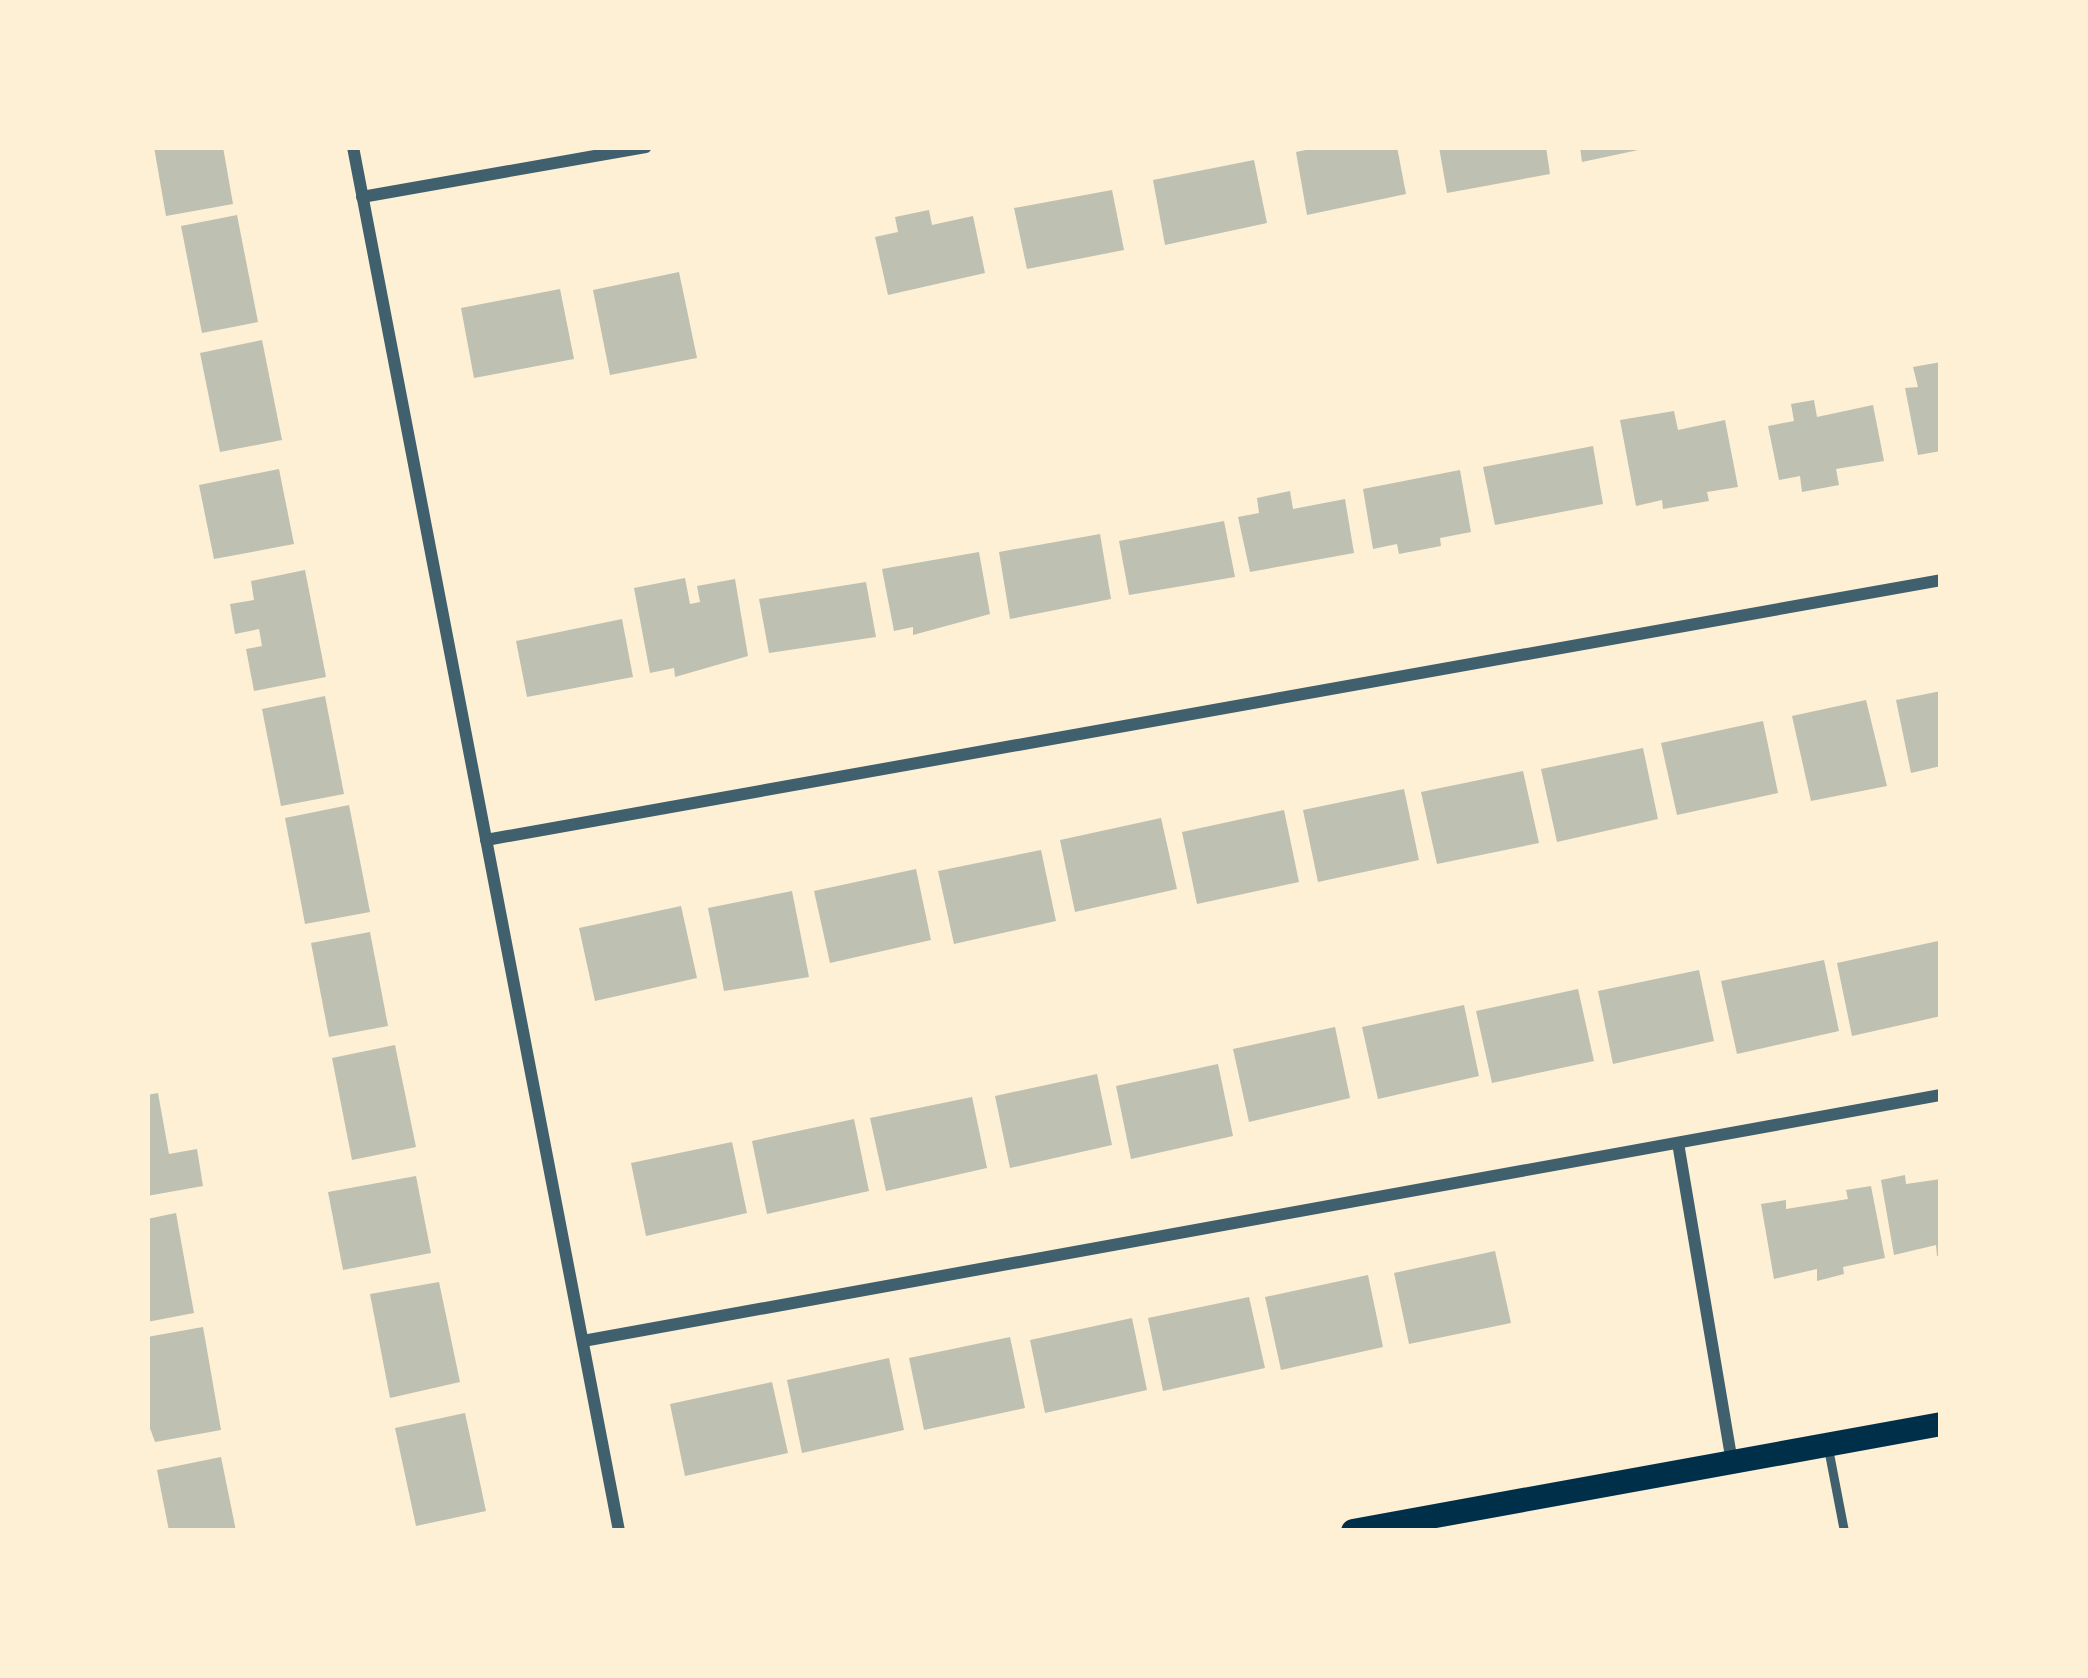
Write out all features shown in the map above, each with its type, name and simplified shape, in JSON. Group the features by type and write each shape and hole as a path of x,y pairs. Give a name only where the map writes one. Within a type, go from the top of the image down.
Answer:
{"main road":[{"path":"1353,1531 1423,1524 1941,1424"}],"street":[{"path":"352,147 620,1531"},
{"path":"362,197 646,147"},
{"path":"487,840 1941,580"},
{"path":"583,1341 1941,1095"},
{"path":"1678,1143 1732,1461"}],"lane":[{"path":"1827,1444 1844,1531"}],"building":[{"path":"154,147 223,147 233,204 166,216"},
{"path":"1320,147 1397,147 1406,194 1307,215 1296,152"},
{"path":"1439,147 1546,147 1550,174 1447,193"},
{"path":"1580,147 1643,147 1643,149 1582,162"},
{"path":"1254,160 1267,223 1165,245 1153,180"},
{"path":"1112,190 1124,250 1027,269 1014,208"},
{"path":"929,210 932,225 973,216 985,273 888,295 875,237 898,232 895,217"},
{"path":"237,215 258,322 202,333 181,226"},
{"path":"679,272 697,358 610,375 593,290"},
{"path":"560,289 574,359 474,378 461,308"},
{"path":"262,340 282,440 220,452 200,353"},
{"path":"1941,362 1941,451 1918,455 1905,388 1918,387 1913,367"},
{"path":"1814,400 1817,417 1873,405 1884,461 1836,469 1839,485 1802,492 1800,476 1779,480 1768,426 1794,421 1791,404"},
{"path":"1674,411 1678,430 1725,420 1738,487 1707,492 1709,501 1663,509 1662,500 1636,506 1620,420"},
{"path":"1593,446 1603,504 1495,525 1483,467"},
{"path":"279,469 294,544 214,559 199,485"},
{"path":"1460,470 1471,532 1440,538 1441,546 1399,554 1397,544 1373,549 1363,489"},
{"path":"1290,491 1293,509 1345,499 1354,553 1250,572 1238,517 1259,513 1257,498"},
{"path":"1224,521 1235,577 1129,595 1119,541"},
{"path":"1100,534 1111,599 1010,619 999,552"},
{"path":"979,552 990,614 913,635 913,627 894,631 882,569"},
{"path":"305,570 326,677 254,691 246,649 262,646 259,629 235,634 230,604 254,600 251,581"},
{"path":"685,578 690,604 700,602 697,586 735,579 748,656 675,677 674,668 650,673 634,588"},
{"path":"866,582 876,637 769,653 759,599"},
{"path":"622,619 633,677 527,697 516,641"},
{"path":"1941,691 1941,766 1911,773 1896,700"},
{"path":"325,696 344,794 281,806 262,709"},
{"path":"1866,700 1887,786 1811,801 1792,716"},
{"path":"1763,721 1778,793 1677,815 1661,743"},
{"path":"1643,748 1658,819 1557,842 1541,769"},
{"path":"1523,771 1539,843 1437,864 1421,792"},
{"path":"1404,789 1419,860 1318,882 1303,810"},
{"path":"349,805 370,912 305,924 285,818"},
{"path":"1284,810 1299,882 1197,904 1182,832"},
{"path":"1161,818 1177,889 1075,912 1060,840"},
{"path":"1041,850 1056,921 954,944 938,871"},
{"path":"916,869 931,940 830,963 814,891"},
{"path":"792,891 809,977 724,991 708,908"},
{"path":"681,906 697,978 595,1001 579,928"},
{"path":"370,932 388,1026 329,1037 311,943"},
{"path":"1938,941 1941,1016 1852,1036 1837,963"},
{"path":"1824,960 1839,1031 1737,1054 1721,981"},
{"path":"1699,970 1714,1041 1613,1064 1598,991"},
{"path":"1578,989 1594,1061 1492,1083 1476,1011"},
{"path":"1464,1005 1479,1076 1378,1099 1362,1027"},
{"path":"1335,1027 1350,1098 1249,1122 1233,1049"},
{"path":"395,1045 416,1147 352,1160 332,1058"},
{"path":"1218,1064 1233,1136 1131,1159 1116,1086"},
{"path":"1097,1074 1112,1145 1010,1168 995,1096"},
{"path":"158,1093 169,1154 197,1149 203,1186 147,1196 147,1095"},
{"path":"972,1097 987,1168 886,1191 870,1118"},
{"path":"854,1119 869,1191 767,1214 752,1141"},
{"path":"732,1142 747,1213 646,1236 631,1163"},
{"path":"1905,1175 1906,1184 1941,1179 1941,1255 1937,1256 1936,1245 1894,1255 1881,1180"},
{"path":"416,1176 431,1253 343,1270 328,1192"},
{"path":"1871,1186 1885,1258 1843,1267 1844,1274 1817,1281 1817,1269 1774,1279 1761,1204 1786,1200 1786,1209 1848,1199 1846,1190"},
{"path":"176,1213 194,1313 147,1322 147,1219"},
{"path":"1495,1251 1511,1323 1409,1344 1394,1273"},
{"path":"1368,1275 1383,1347 1281,1370 1265,1297"},
{"path":"439,1282 460,1382 390,1398 370,1294"},
{"path":"1249,1297 1265,1368 1163,1391 1148,1318"},
{"path":"1132,1318 1147,1390 1045,1413 1030,1340"},
{"path":"203,1327 221,1430 155,1442 147,1420 147,1337"},
{"path":"1010,1337 1025,1408 924,1430 909,1358"},
{"path":"889,1358 904,1430 802,1453 787,1380"},
{"path":"772,1382 788,1453 685,1476 670,1404"},
{"path":"465,1413 486,1511 416,1526 395,1428"},
{"path":"221,1457 236,1531 169,1531 157,1470"}]}
